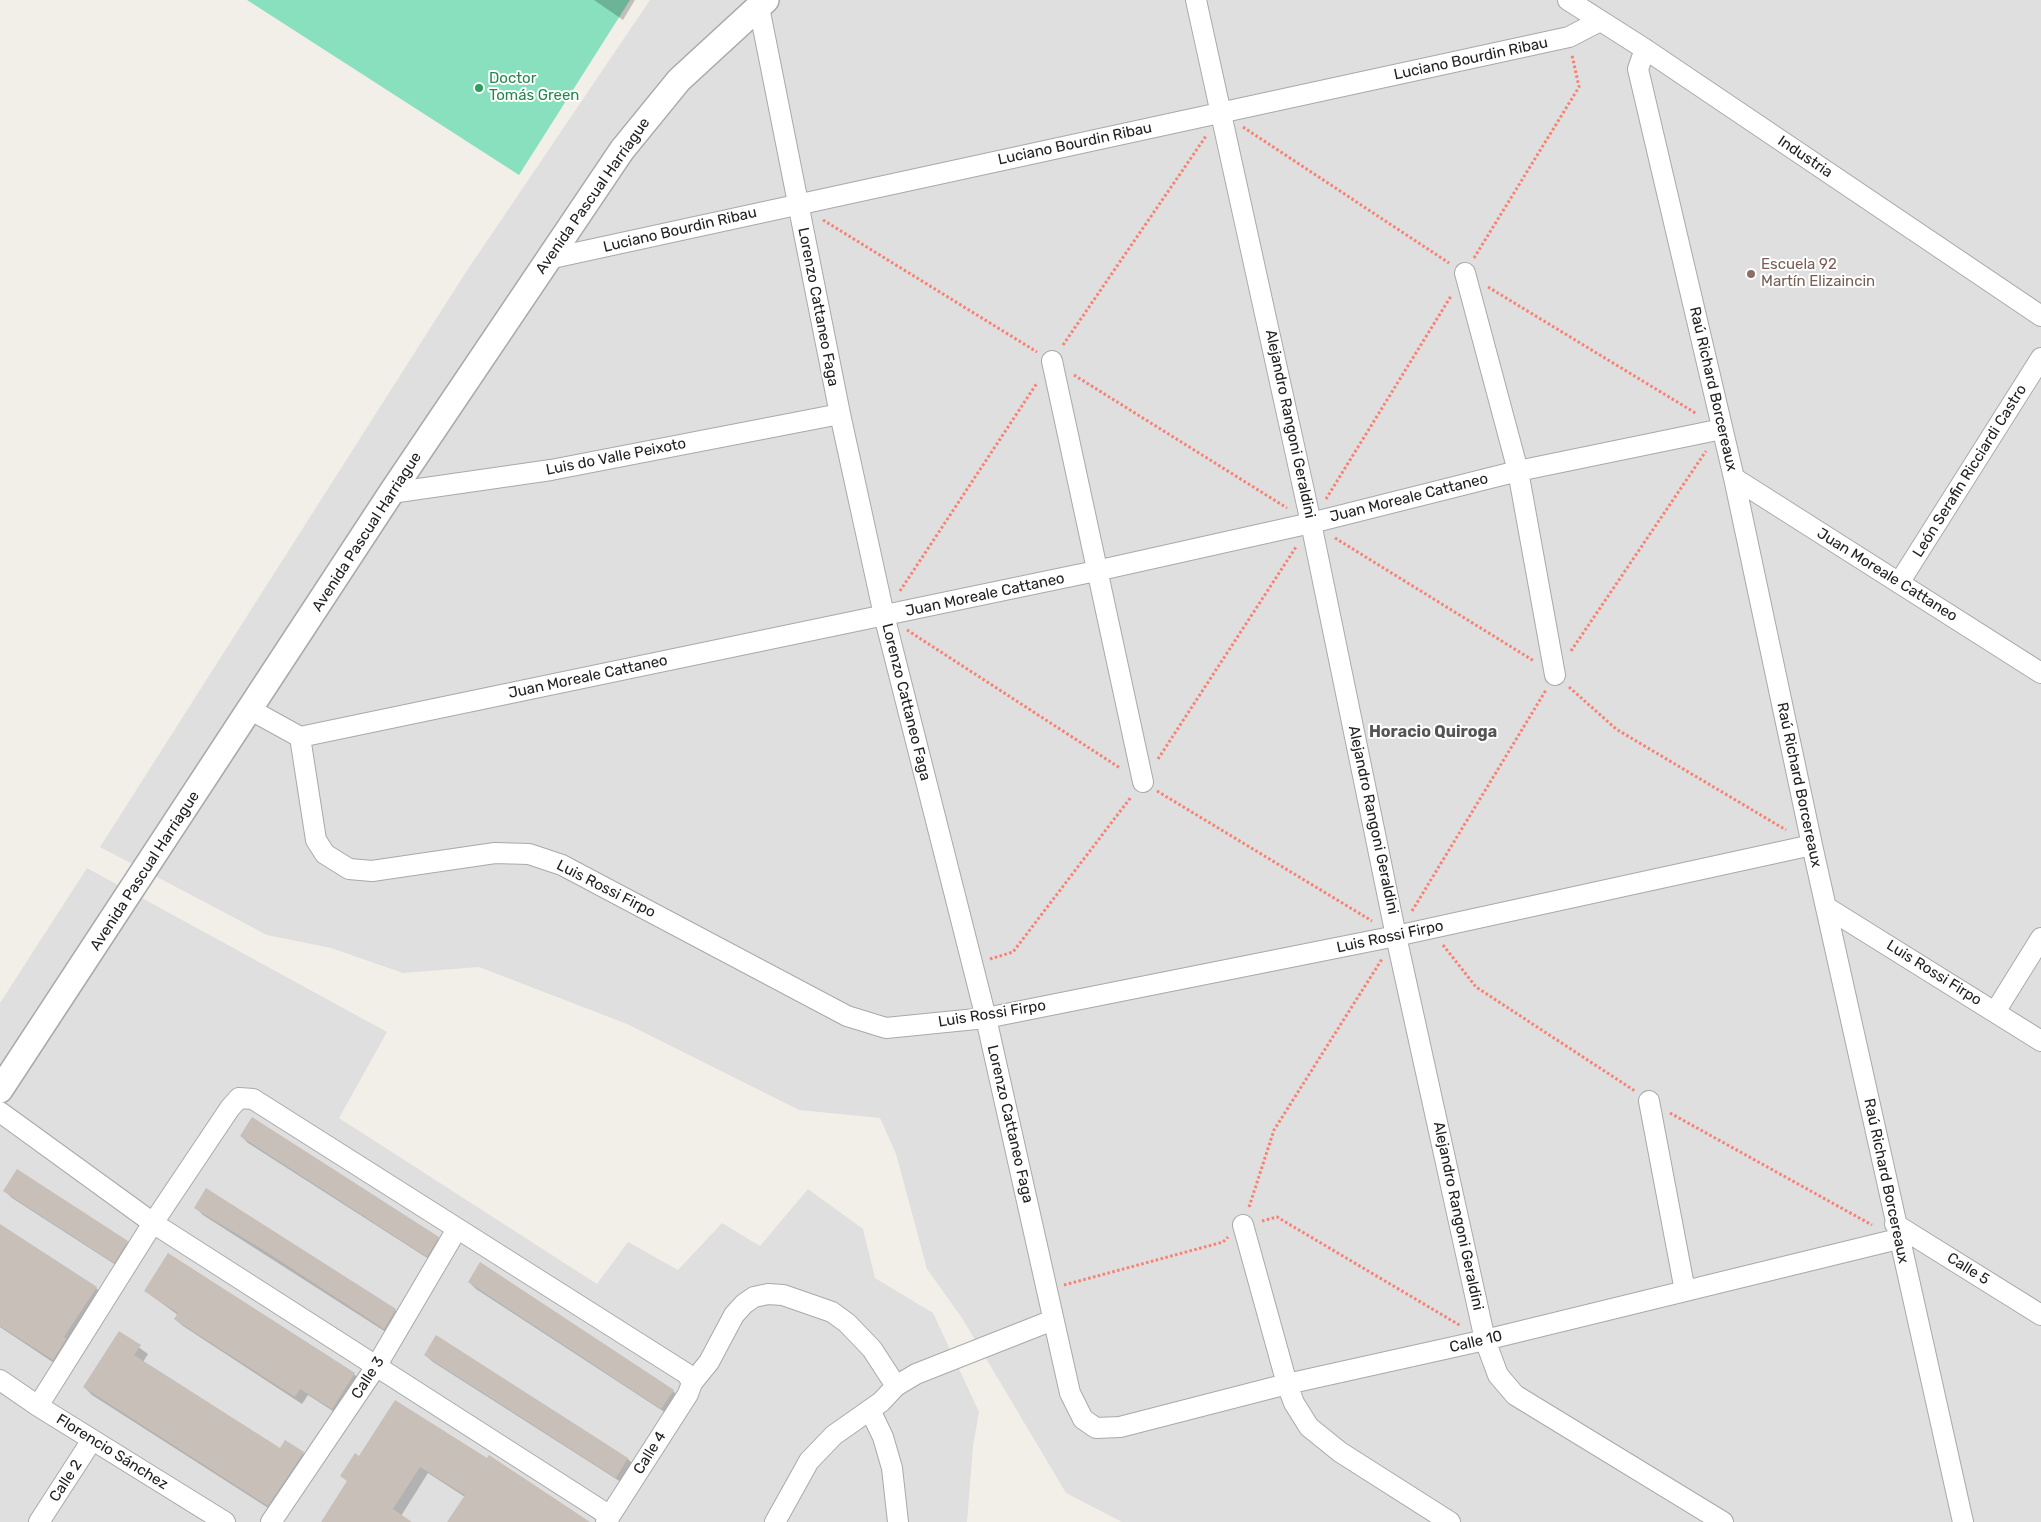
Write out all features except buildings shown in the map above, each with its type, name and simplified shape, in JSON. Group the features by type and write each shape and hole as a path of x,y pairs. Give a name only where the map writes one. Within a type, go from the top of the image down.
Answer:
{"street":[{"name":"Alejandro Rangoni Geraldini","path":"1196,0 1311,523 1396,936 1485,1340 1498,1375 1515,1394 1723,1522"},
{"name":"Industria","path":"1568,0 1645,49 2041,316"},
{"name":"Lorenzo Cattaneo Faga","path":"763,3 797,204 884,615 986,1018 1070,1393"},
{"name":"Avenida Pascual Harriague","path":"0,1090 251,710 391,493 622,150 679,80 763,3"},
{"name":"Luciano Bourdin Ribau","path":"548,259 1569,37 1600,21"},
{"name":"Raú Richard Borcereaux","path":"1645,49 1638,69 1734,478 1812,845 1963,1522"},
{"path":"1465,273 1518,471 1555,675"},
{"name":"León Serafin Ricciardi Castro","path":"1899,583 2041,358"},
{"path":"1052,361 1143,782"},
{"name":"Luis do Valle Peixoto","path":"391,493 551,470 840,414"},
{"name":"Juan Moreale Cattaneo","path":"300,736 1096,571 1311,523 1518,471 1722,429"},
{"name":"Juan Moreale Cattaneo","path":"1734,478 2041,673"},
{"path":"251,710 300,736"},
{"name":"Luis Rossi Firpo","path":"300,736 316,840 325,854 349,869 372,871 495,853 529,854 562,865 847,1016 886,1028 986,1018 1430,929 1812,845"},
{"name":"Luis Rossi Firpo","path":"1826,906 2041,1041"},
{"path":"1995,1012 2041,938"},
{"path":"38,1406 153,1223 230,1108 240,1098 253,1099 687,1374 692,1383"},
{"path":"1649,1101 1685,1291"},
{"path":"0,1112 153,1223 377,1365 608,1519"},
{"path":"1243,1225 1287,1384 1294,1403 1309,1427 1340,1452 1450,1522"},
{"name":"Calle 3","path":"271,1522 377,1365 457,1229"},
{"name":"Calle 10","path":"1070,1393 1083,1419 1096,1428 1120,1428 1287,1384 1485,1340 1685,1291 1897,1232"},
{"name":"Calle 5","path":"1897,1232 2041,1315"},
{"name":"Calle 4","path":"608,1519 688,1394 692,1383 709,1362 734,1316 744,1304 754,1297 768,1294 784,1295 832,1312 847,1323 872,1350 896,1386"},
{"path":"775,1522 809,1461 834,1435 881,1402 896,1386 916,1374 1053,1320"},
{"name":"Florencio Sánchez","path":"0,1380 38,1406 225,1522"},
{"path":"870,1410 883,1437 892,1468 898,1522"},
{"name":"Calle 2","path":"39,1522 92,1440"}],"path":[{"path":"972,964 1013,952 1143,782 1311,523 1579,87 1569,37"},
{"path":"797,204 1555,675 1616,729 1812,845"},
{"path":"1243,1225 1274,1130 1396,936 1555,675 1722,429 1465,273"},
{"path":"1052,361 884,615 1143,782 1396,936"},
{"path":"1430,929 1476,987 1649,1101 1897,1232"},
{"path":"1047,1290 1223,1242 1243,1225 1277,1217 1485,1340"}],"shaded area":[{"path":"650,0 2041,0 2041,1522 1122,1522 1066,1493 962,1318 927,1269 896,1154 880,1118 799,1110 627,1024 479,967 403,973 331,948 267,935 100,847 464,275"},
{"path":"87,868 387,1032 339,1118 597,1284 628,1242 678,1270 722,1223 760,1246 808,1189 863,1229 875,1278 933,1313 979,1412 973,1446 967,1522 0,1522 0,1003"}],"green space":[{"name":"Doctor Tomás Green","path":"247,0 630,0 519,175"}],"place":[{"name":"Doctor Tomás Green","path":"479,88"},
{"name":"Escuela 92 Martín Elizaincin","path":"1751,274"}],"district":[{"name":"Horacio Quiroga","path":"1433,732"}]}
